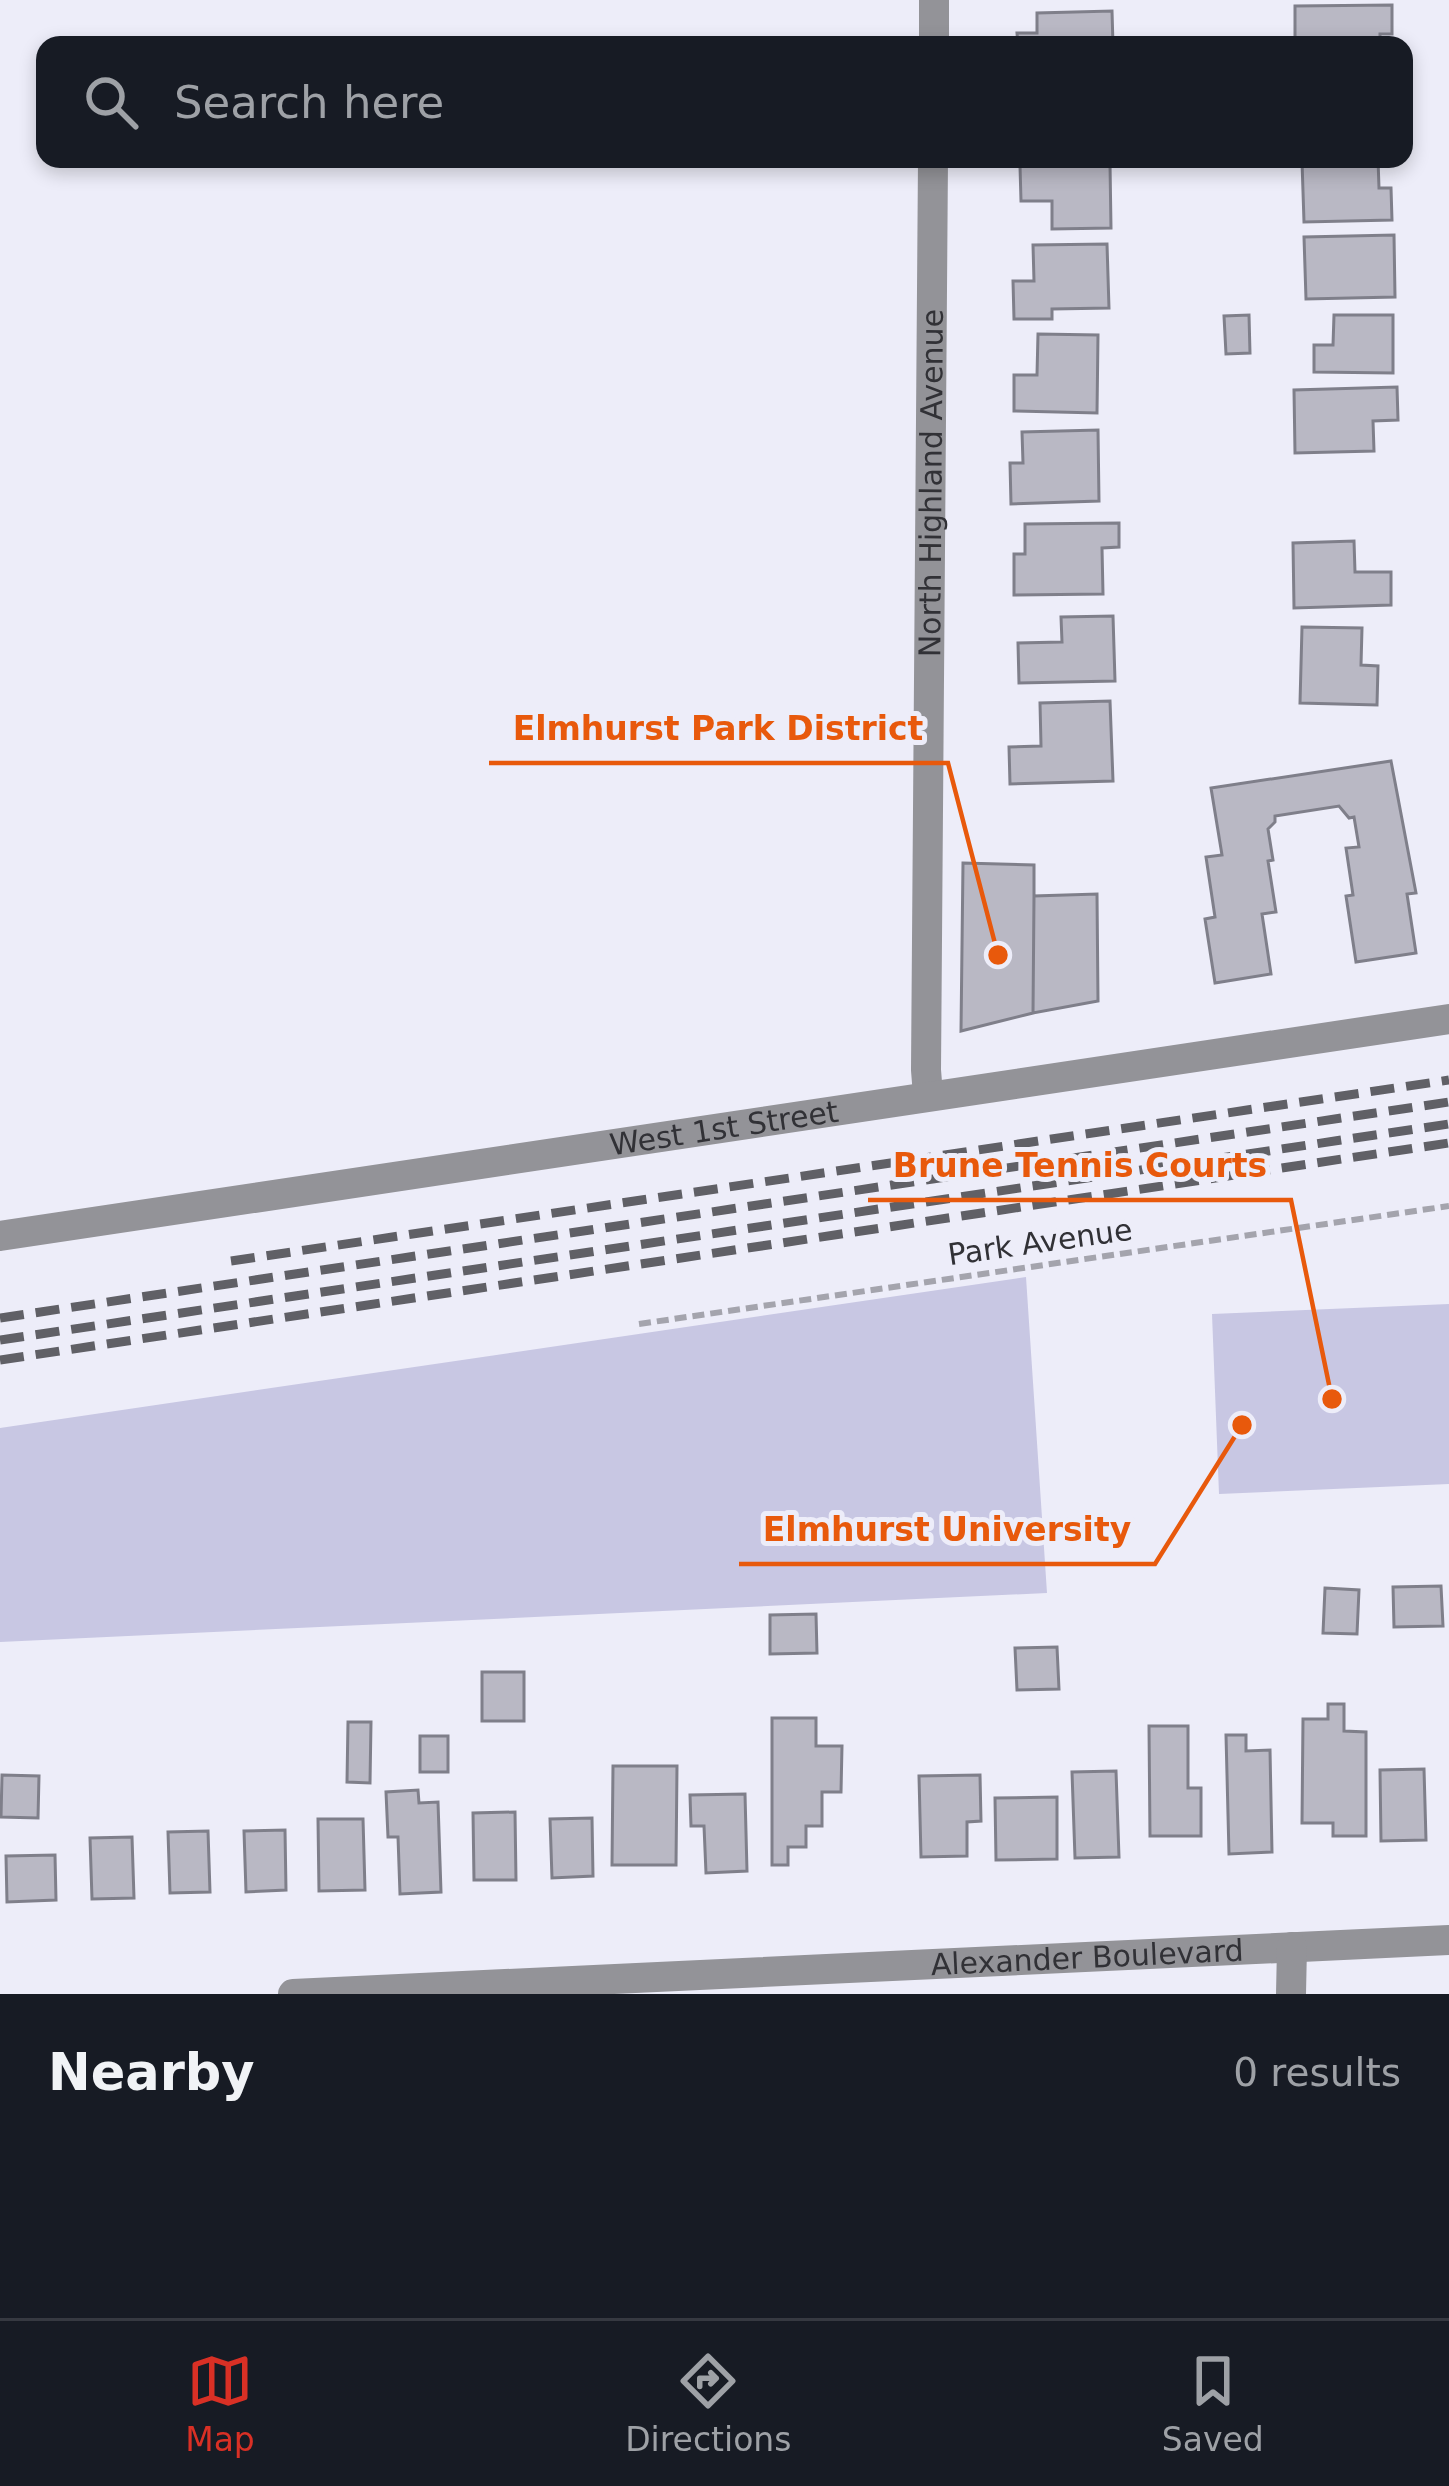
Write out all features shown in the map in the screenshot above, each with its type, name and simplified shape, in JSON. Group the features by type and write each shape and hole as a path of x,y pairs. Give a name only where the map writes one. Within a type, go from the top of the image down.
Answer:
{"street":[{"path":"934,0 934,36"},
{"name":"North Highland Avenue","path":"928,1095 933,168"},
{"name":"West 1st Street","path":"0,1236 1449,1018"},
{"name":"Alexander Boulevard","path":"292,1994 792,1983 1449,1940"},
{"path":"1291,1994 1292,1947"}],"path":[{"name":"Park Avenue","path":"639,1324 1449,1206"}],"shaded area":[{"path":"1026,1277 1047,1593 0,1642 0,1428"},
{"path":"1449,1304 1449,1484 1219,1494 1212,1314"}],"building":[{"path":"1392,5 1392,34 1295,36 1295,6"},
{"path":"1112,11 1113,36 1017,36 1037,33 1037,13"},
{"path":"1020,168 1110,168 1111,228 1052,229 1052,201 1021,201"},
{"path":"1302,168 1378,168 1379,188 1391,188 1392,220 1304,222"},
{"path":"1394,235 1395,297 1306,299 1304,237"},
{"path":"1107,244 1109,308 1052,309 1052,319 1014,319 1013,281 1034,281 1033,245"},
{"path":"1249,315 1250,353 1226,354 1224,316"},
{"path":"1334,315 1393,315 1393,373 1314,372 1314,345 1333,345"},
{"path":"1038,334 1098,335 1097,413 1014,411 1014,375 1037,375"},
{"path":"1397,387 1398,420 1373,421 1374,451 1295,453 1294,390"},
{"path":"1098,430 1099,501 1011,504 1010,463 1023,463 1022,432"},
{"path":"1119,523 1119,547 1102,548 1103,594 1014,595 1014,554 1025,554 1025,524"},
{"path":"1354,541 1355,572 1391,572 1391,605 1294,608 1293,543"},
{"path":"1113,616 1115,681 1019,683 1018,643 1062,642 1061,617"},
{"path":"1302,627 1362,628 1361,665 1378,666 1377,705 1300,703"},
{"path":"1110,701 1113,781 1010,784 1009,747 1041,746 1040,703"},
{"path":"1391,761 1416,893 1407,894 1416,953 1356,962 1346,896 1353,895 1346,848 1359,847 1354,817 1349,818 1339,806 1275,816 1268,829 1273,860 1268,861 1276,912 1262,914 1271,974 1215,983 1205,919 1215,917 1206,857 1222,855 1211,788"},
{"path":"963,863 1034,865 1033,1013 961,1031"},
{"path":"1097,894 1098,1001 1033,1013 1034,896"},
{"path":"1441,1586 1443,1626 1394,1627 1393,1587"},
{"path":"1325,1588 1359,1590 1357,1634 1323,1633"},
{"path":"816,1614 817,1653 770,1654 770,1615"},
{"path":"1057,1647 1059,1689 1017,1690 1015,1648"},
{"path":"482,1672 524,1672 524,1721 482,1721"},
{"path":"1328,1704 1344,1704 1344,1731 1366,1732 1366,1836 1333,1836 1333,1823 1302,1823 1303,1719 1328,1719"},
{"path":"772,1718 816,1718 816,1746 842,1746 841,1792 822,1792 822,1826 806,1826 806,1847 788,1847 788,1865 772,1865"},
{"path":"348,1722 371,1722 370,1783 347,1782"},
{"path":"1149,1726 1188,1726 1188,1788 1201,1788 1201,1836 1150,1836"},
{"path":"1226,1735 1246,1735 1246,1751 1270,1750 1272,1852 1229,1854"},
{"path":"420,1736 448,1736 448,1772 420,1772"},
{"path":"613,1766 677,1766 676,1865 612,1865"},
{"path":"1424,1769 1426,1840 1381,1841 1380,1770"},
{"path":"1116,1771 1119,1857 1075,1858 1072,1772"},
{"path":"2,1775 39,1776 38,1818 1,1817"},
{"path":"980,1775 981,1821 967,1822 967,1856 921,1857 919,1776"},
{"path":"418,1790 419,1803 438,1802 441,1892 400,1894 398,1837 388,1837 386,1792"},
{"path":"745,1794 747,1871 706,1873 704,1826 691,1826 690,1795"},
{"path":"1057,1797 1057,1859 996,1860 995,1798"},
{"path":"515,1812 516,1880 474,1880 473,1813"},
{"path":"592,1818 593,1876 552,1878 550,1819"},
{"path":"318,1819 363,1819 365,1890 319,1891"},
{"path":"285,1830 286,1890 246,1892 244,1831"},
{"path":"208,1831 210,1892 170,1893 168,1832"},
{"path":"132,1837 134,1898 92,1899 90,1838"},
{"path":"55,1855 56,1900 7,1902 6,1856"}],"railway":[{"path":"231,1261 1449,1080"},
{"path":"0,1318 1449,1102"},
{"path":"0,1340 1449,1124"},
{"path":"0,1360 1449,1143"}],"place":[{"name":"Elmhurst Park District","path":"998,955"},
{"name":"Brune Tennis Courts","path":"1332,1399"},
{"name":"Elmhurst University","path":"1242,1425"}]}
